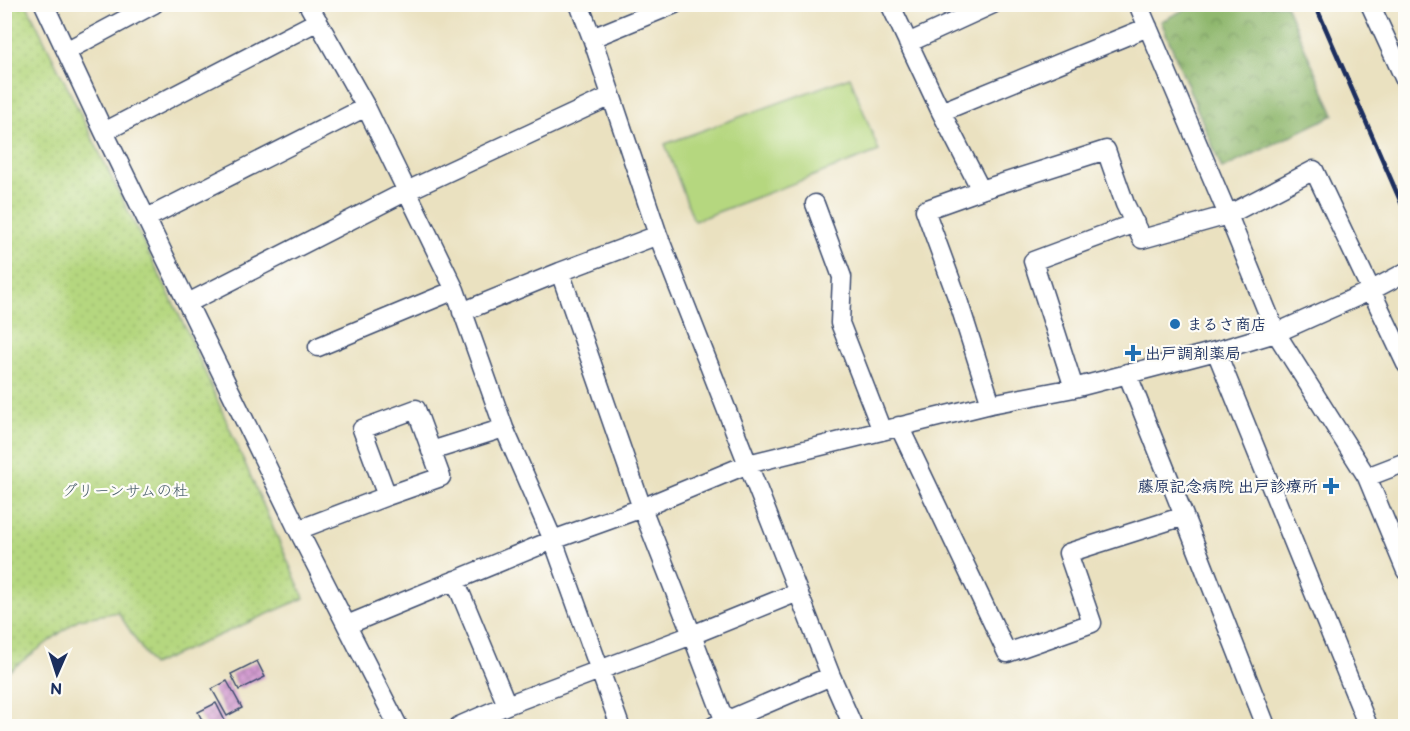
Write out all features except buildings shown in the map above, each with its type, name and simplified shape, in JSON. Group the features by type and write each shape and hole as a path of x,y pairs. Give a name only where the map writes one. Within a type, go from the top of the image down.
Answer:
{"street":[{"path":"44,4 298,530 398,726"},
{"path":"66,51 154,4"},
{"path":"308,4 366,107 455,290 504,428 553,540 620,726"},
{"path":"579,4 658,235 831,676 853,726"},
{"path":"592,38 675,4"},
{"path":"890,4 981,190"},
{"path":"908,43 993,4"},
{"path":"1138,4 1276,333 1367,477 1406,571"},
{"path":"1370,4 1406,82"},
{"path":"104,132 318,21"},
{"path":"941,112 1148,27"},
{"path":"188,303 407,191 611,96"},
{"path":"147,218 366,107"},
{"path":"991,404 957,297 925,210 1106,150 1125,204 1142,239 1228,215 1314,170 1406,363"},
{"path":"815,204 842,277 840,323 890,428 1007,653 1092,623 1068,553 1184,516"},
{"path":"1074,388 1033,261 1135,223"},
{"path":"462,312 658,235"},
{"path":"560,272 642,508 692,635 719,724 831,676"},
{"path":"347,625 553,540 642,508 748,464 991,404 1074,388 1216,351 1276,333 1372,290 1406,272"},
{"path":"318,347 455,290"},
{"path":"1216,351 1368,726"},
{"path":"1127,373 1266,726"},
{"path":"298,530 441,477 416,409 362,429 387,496"},
{"path":"431,451 504,428"},
{"path":"1367,477 1406,462"},
{"path":"455,580 507,705"},
{"path":"459,726 507,705 798,592"}],"green space":[{"name":"グリーンサムの杜","path":"4,5 27,5 187,331 304,598 152,665 118,612 79,619 5,674"},
{"path":"1194,5 1286,5 1334,115 1222,169 1161,21"},
{"path":"850,77 879,151 694,221 665,144"}],"railway":[{"path":"1315,4 1406,214"}],"place":[{"name":"まるさ商店","path":"1175,324"},
{"name":"出戸調剤薬局","path":"1133,353"},
{"name":"藤原記念病院 出戸診療所","path":"1331,486"}]}
